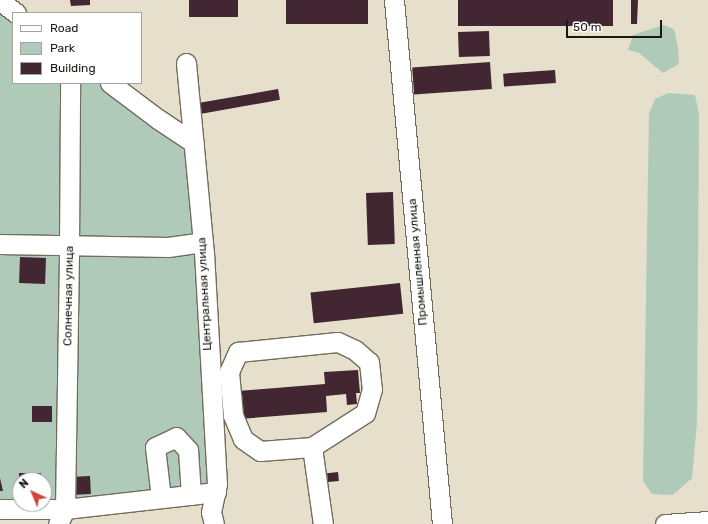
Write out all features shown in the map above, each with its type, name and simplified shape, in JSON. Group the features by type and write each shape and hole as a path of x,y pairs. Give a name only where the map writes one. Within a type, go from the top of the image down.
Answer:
{"street":[{"name":"Промышленная улица","path":"394,0 442,524"},
{"path":"0,1 15,12"},
{"name":"Центральная улица","path":"186,63 203,242 217,484 211,512 214,524"},
{"name":"Солнечная улица","path":"61,517 69,246 70,84"},
{"path":"111,84 194,143"},
{"path":"0,244 168,246 203,242"},
{"path":"338,342 355,350 369,362 372,389 365,413 312,447 260,451 243,439 233,415 229,372 238,352 338,342"},
{"path":"161,498 156,447 176,437 188,450 191,494"},
{"path":"312,447 324,524"},
{"path":"0,510 61,517 161,498 216,492"},
{"path":"665,524 708,521"}],"green space":[{"path":"0,3 12,12 12,84 108,84 188,144 213,494 52,505 52,472 12,472 12,507 0,508"},
{"path":"664,25 674,29 678,47 679,64 663,73 639,53 628,50 633,35"},
{"path":"668,93 695,95 699,114 697,422 692,478 673,495 652,494 643,481 649,114 655,99"}],"building":[{"path":"70,0 90,0 90,5 71,6"},
{"path":"189,0 238,0 238,17 189,17"},
{"path":"286,0 368,0 368,24 286,24"},
{"path":"458,0 613,0 613,26 458,26"},
{"path":"631,0 638,0 637,24 631,24"},
{"path":"489,31 490,56 459,57 458,32"},
{"path":"490,62 492,89 414,94 412,67"},
{"path":"555,70 556,83 504,87 503,74"},
{"path":"278,89 280,100 200,114 198,103"},
{"path":"393,192 395,244 368,245 366,193"},
{"path":"20,257 46,258 45,284 19,283"},
{"path":"400,283 403,314 314,323 310,292"},
{"path":"358,370 360,393 356,393 357,404 347,405 346,394 326,396 327,412 240,419 238,391 325,384 324,372"},
{"path":"32,406 52,406 52,422 32,422"},
{"path":"338,472 339,481 328,482 327,473"},
{"path":"90,476 91,494 76,495 75,477"},
{"path":"0,478 3,491 0,491"}]}
